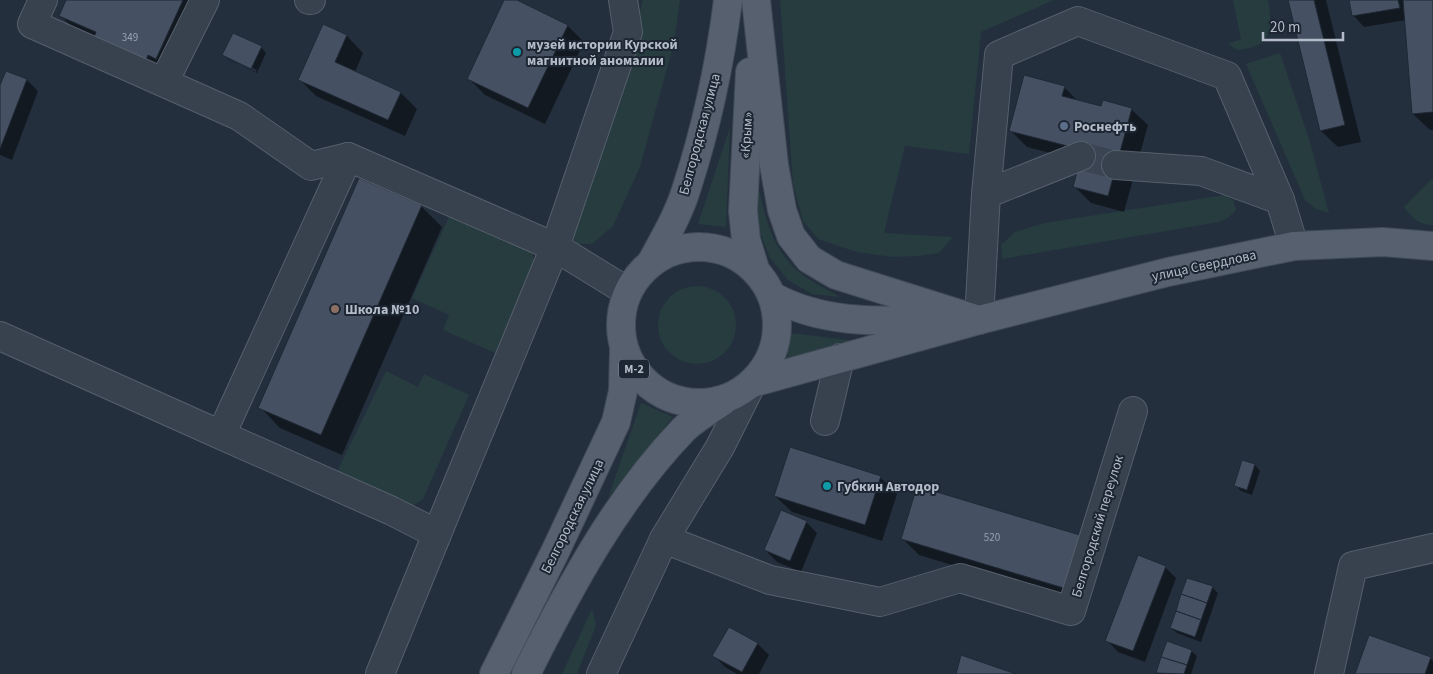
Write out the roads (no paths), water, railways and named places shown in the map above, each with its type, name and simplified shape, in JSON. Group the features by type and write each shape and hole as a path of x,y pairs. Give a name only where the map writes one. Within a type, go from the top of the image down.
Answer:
{"main road":[{"name":"Белгородская улица","path":"651,263 671,225 688,183 705,124 722,46 728,0"},
{"name":"«Крым»","path":"755,0 743,211 746,240 755,269 772,296 778,321 776,342 768,362 752,383 727,398 707,403 686,402 666,396 648,385 624,350 621,324 622,311 628,292 638,276 651,263 670,252 690,247 712,248 732,253 755,269"},
{"path":"755,0 774,165 782,210 791,236 809,259 836,275 979,320"},
{"name":"улица Свердлова","path":"979,320 1168,272 1294,246 1383,242 1433,246"},
{"path":"772,296 811,313 856,320 979,320"},
{"path":"752,383 979,320"},
{"name":"Белгородская улица","path":"494,674 556,552 616,422 623,391 624,350"},
{"name":"М-2","path":"526,674 568,591 632,490 684,428 727,398"}],"lane":[{"path":"43,0 32,24 239,116 311,166 348,157 554,247 628,292"},
{"path":"164,82 205,0"},
{"path":"380,674 554,247 628,32 623,0"},
{"path":"979,320 986,194 999,55 1078,21 1227,76 1280,200 1294,246"},
{"path":"986,194 1081,156"},
{"path":"221,435 348,157"},
{"path":"1116,165 1201,172 1280,200"},
{"path":"0,336 392,511 437,534"},
{"path":"825,421 840,358"},
{"path":"601,674 664,540 720,447 752,383"},
{"name":"Белгородский переулок","path":"664,540 770,580 880,602 960,578 1070,610 1132,411"},
{"path":"1329,674 1353,566 1433,548"}],"tunnel":[{"path":"1081,156 1116,165"}],"place":[{"name":"музей истории Курской магнитной аномалии","path":"517,52"},
{"name":"Роснефть","path":"1064,126"},
{"name":"Школа №10","path":"335,309"},
{"name":"Губкин Автодор","path":"827,486"}]}
